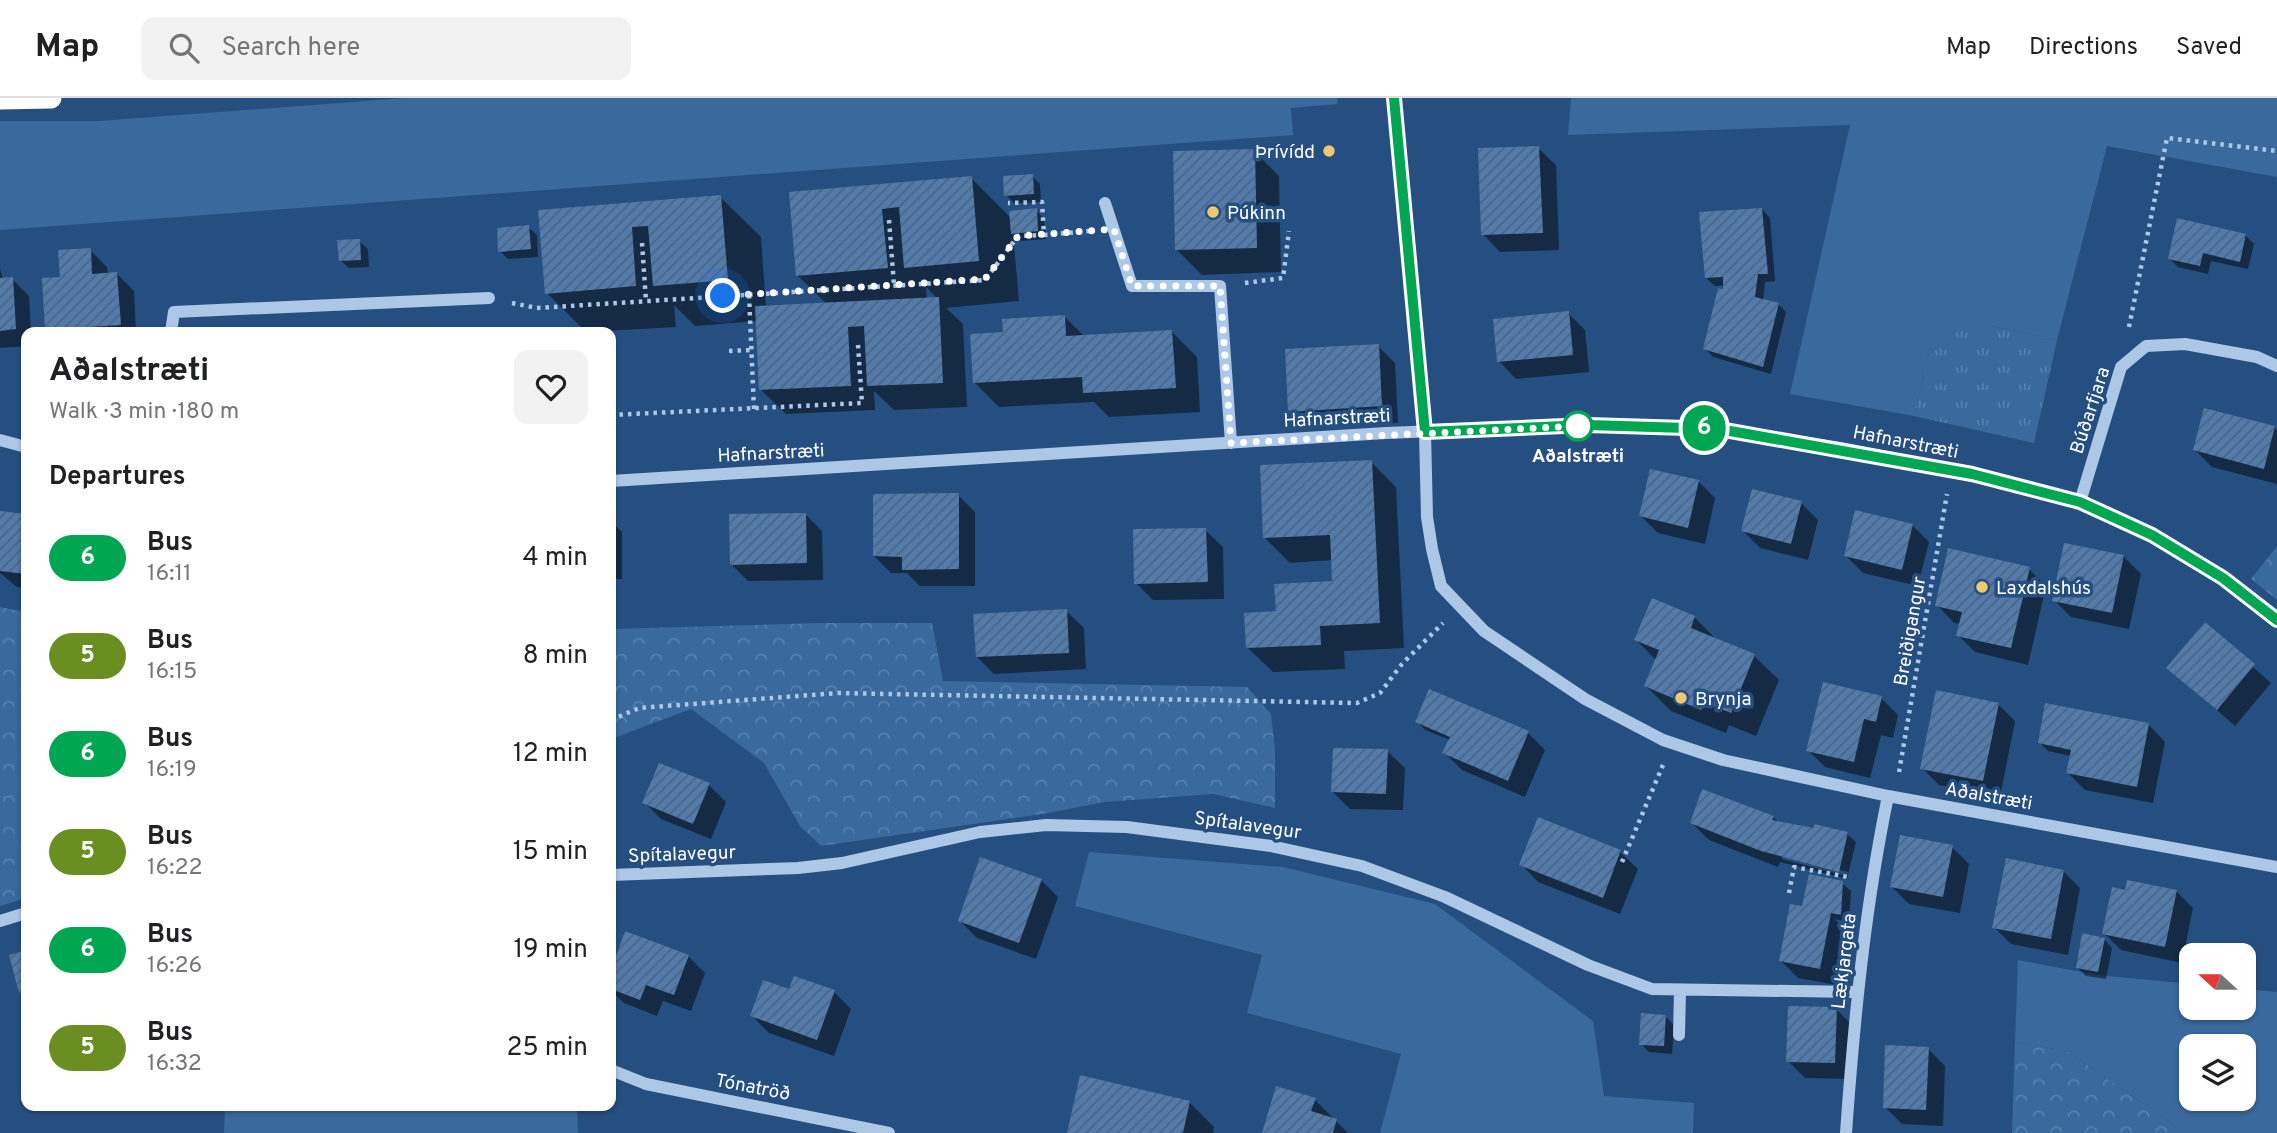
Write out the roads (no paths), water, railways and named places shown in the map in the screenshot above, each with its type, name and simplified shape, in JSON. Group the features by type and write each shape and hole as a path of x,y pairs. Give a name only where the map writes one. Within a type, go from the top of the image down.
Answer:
{"highway":[{"path":"0,99 51,98"}],"street":[{"name":"Aðalstræti","path":"1394,98 1425,432 1427,517 1432,549 1441,586 1484,632 1585,699 1663,740 1723,760 1891,797 2277,867"},
{"path":"1105,203 1132,286 1220,286 1231,443"},
{"path":"172,327 174,312 489,299"},
{"name":"Búðarfjara","path":"2080,502 2121,367 2146,345 2185,344 2257,357 2277,366"},
{"name":"Hafnarstræti","path":"616,481 1425,432 1588,425 1719,429 1952,470 2080,502 2152,535 2223,578 2277,620"},
{"path":"0,440 21,446"},
{"name":"Lækjargata","path":"1846,1133 1856,992 1873,882 1891,797"},
{"name":"Spítalavegur","path":"616,875 797,868 842,863 980,832 1046,825 1127,827 1283,848 1362,866 1457,902 1627,982 1680,991 1856,992"},
{"path":"0,922 21,915"},
{"path":"1679,1035 1680,991"},
{"name":"Tónatröð","path":"616,1072 646,1084 889,1133"}],"place":[{"name":"Þrívídd","path":"1329,151"},
{"name":"Púkinn","path":"1213,212"},
{"name":"Aðalstræti","path":"1578,426"},
{"name":"Laxdalshús","path":"1982,587"},
{"name":"Brynja","path":"1681,698"}]}
